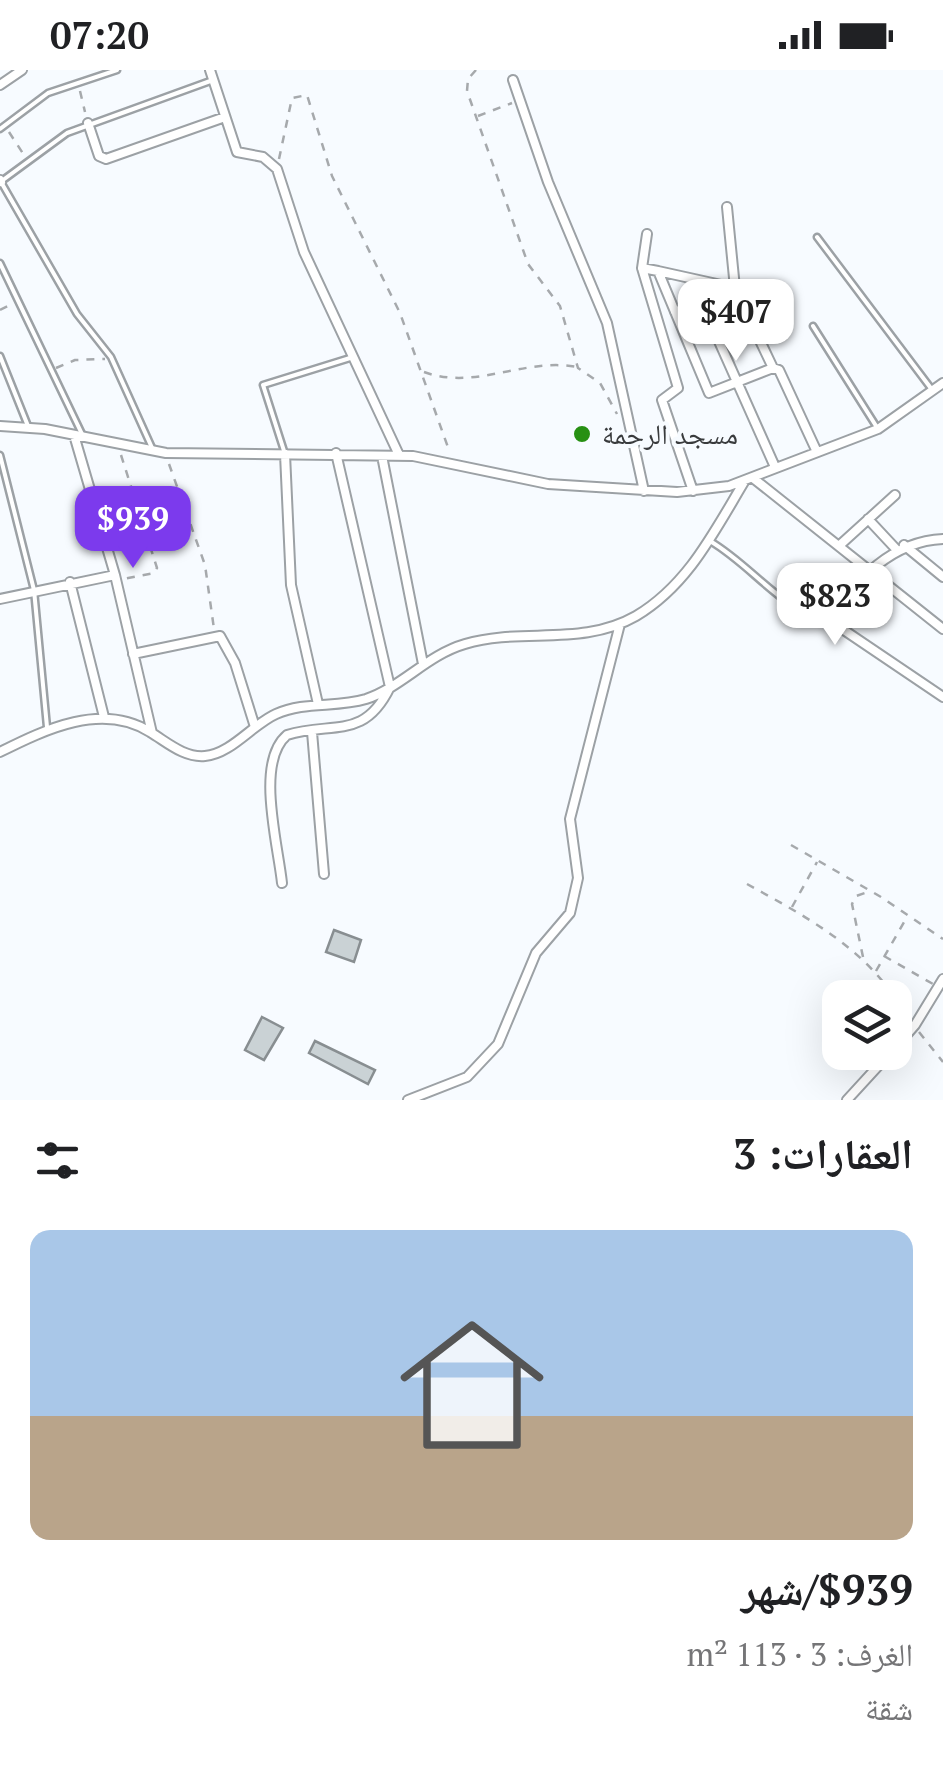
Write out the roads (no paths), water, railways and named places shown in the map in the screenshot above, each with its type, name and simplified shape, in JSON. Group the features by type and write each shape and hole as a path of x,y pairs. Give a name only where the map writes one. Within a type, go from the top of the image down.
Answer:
{"street":[{"path":"0,84 22,70"},
{"path":"211,75 239,155 263,157 277,169 304,252 398,455"},
{"path":"513,80 607,324 644,491"},
{"path":"88,124 99,156 106,159 225,117"},
{"path":"727,206 736,288 773,368"},
{"path":"648,234 642,268 678,388 662,400 693,491"},
{"path":"642,268 736,288"},
{"path":"658,270 709,393 773,368 780,370 816,452"},
{"path":"675,312 711,294 714,284"},
{"path":"700,300 775,468"},
{"path":"0,426 28,427 166,453 398,455 560,485 693,491 749,480 878,429 943,383"},
{"path":"79,436 152,732"},
{"path":"282,883 271,759 287,735 342,730 364,718 380,706 390,687 336,453"},
{"path":"285,454 290,585 318,704"},
{"path":"382,456 423,664"},
{"path":"0,752 48,732 104,718 126,720 185,753 203,756 221,751 284,711 355,702 472,642 574,636 620,624 678,583 749,480"},
{"path":"749,480 841,544 943,628"},
{"path":"841,544 895,494"},
{"path":"868,519 943,577"},
{"path":"943,539 900,547 873,569 833,624 943,697"},
{"path":"0,599 70,582 116,578"},
{"path":"70,582 104,718"},
{"path":"408,1100 467,1077 498,1044 536,953 570,912 578,878 570,820 620,624"},
{"path":"133,654 215,636 222,638 235,663 255,727"},
{"path":"312,732 324,874"},
{"path":"912,1023 941,983"},
{"path":"847,1100 875,1070"}],"lane":[{"path":"2,127 48,93 117,70"},
{"path":"153,451 112,357 77,314 0,182 27,160 88,124 211,75"},
{"path":"817,237 933,391"},
{"path":"0,263 79,436"},
{"path":"813,326 878,429"},
{"path":"0,356 28,427"},
{"path":"285,454 263,385 355,356"},
{"path":"0,455 34,590 48,732"},
{"path":"710,540 733,554 795,610 833,624"}],"place":[{"name":"مسجد الرحمة","path":"582,434"}]}
